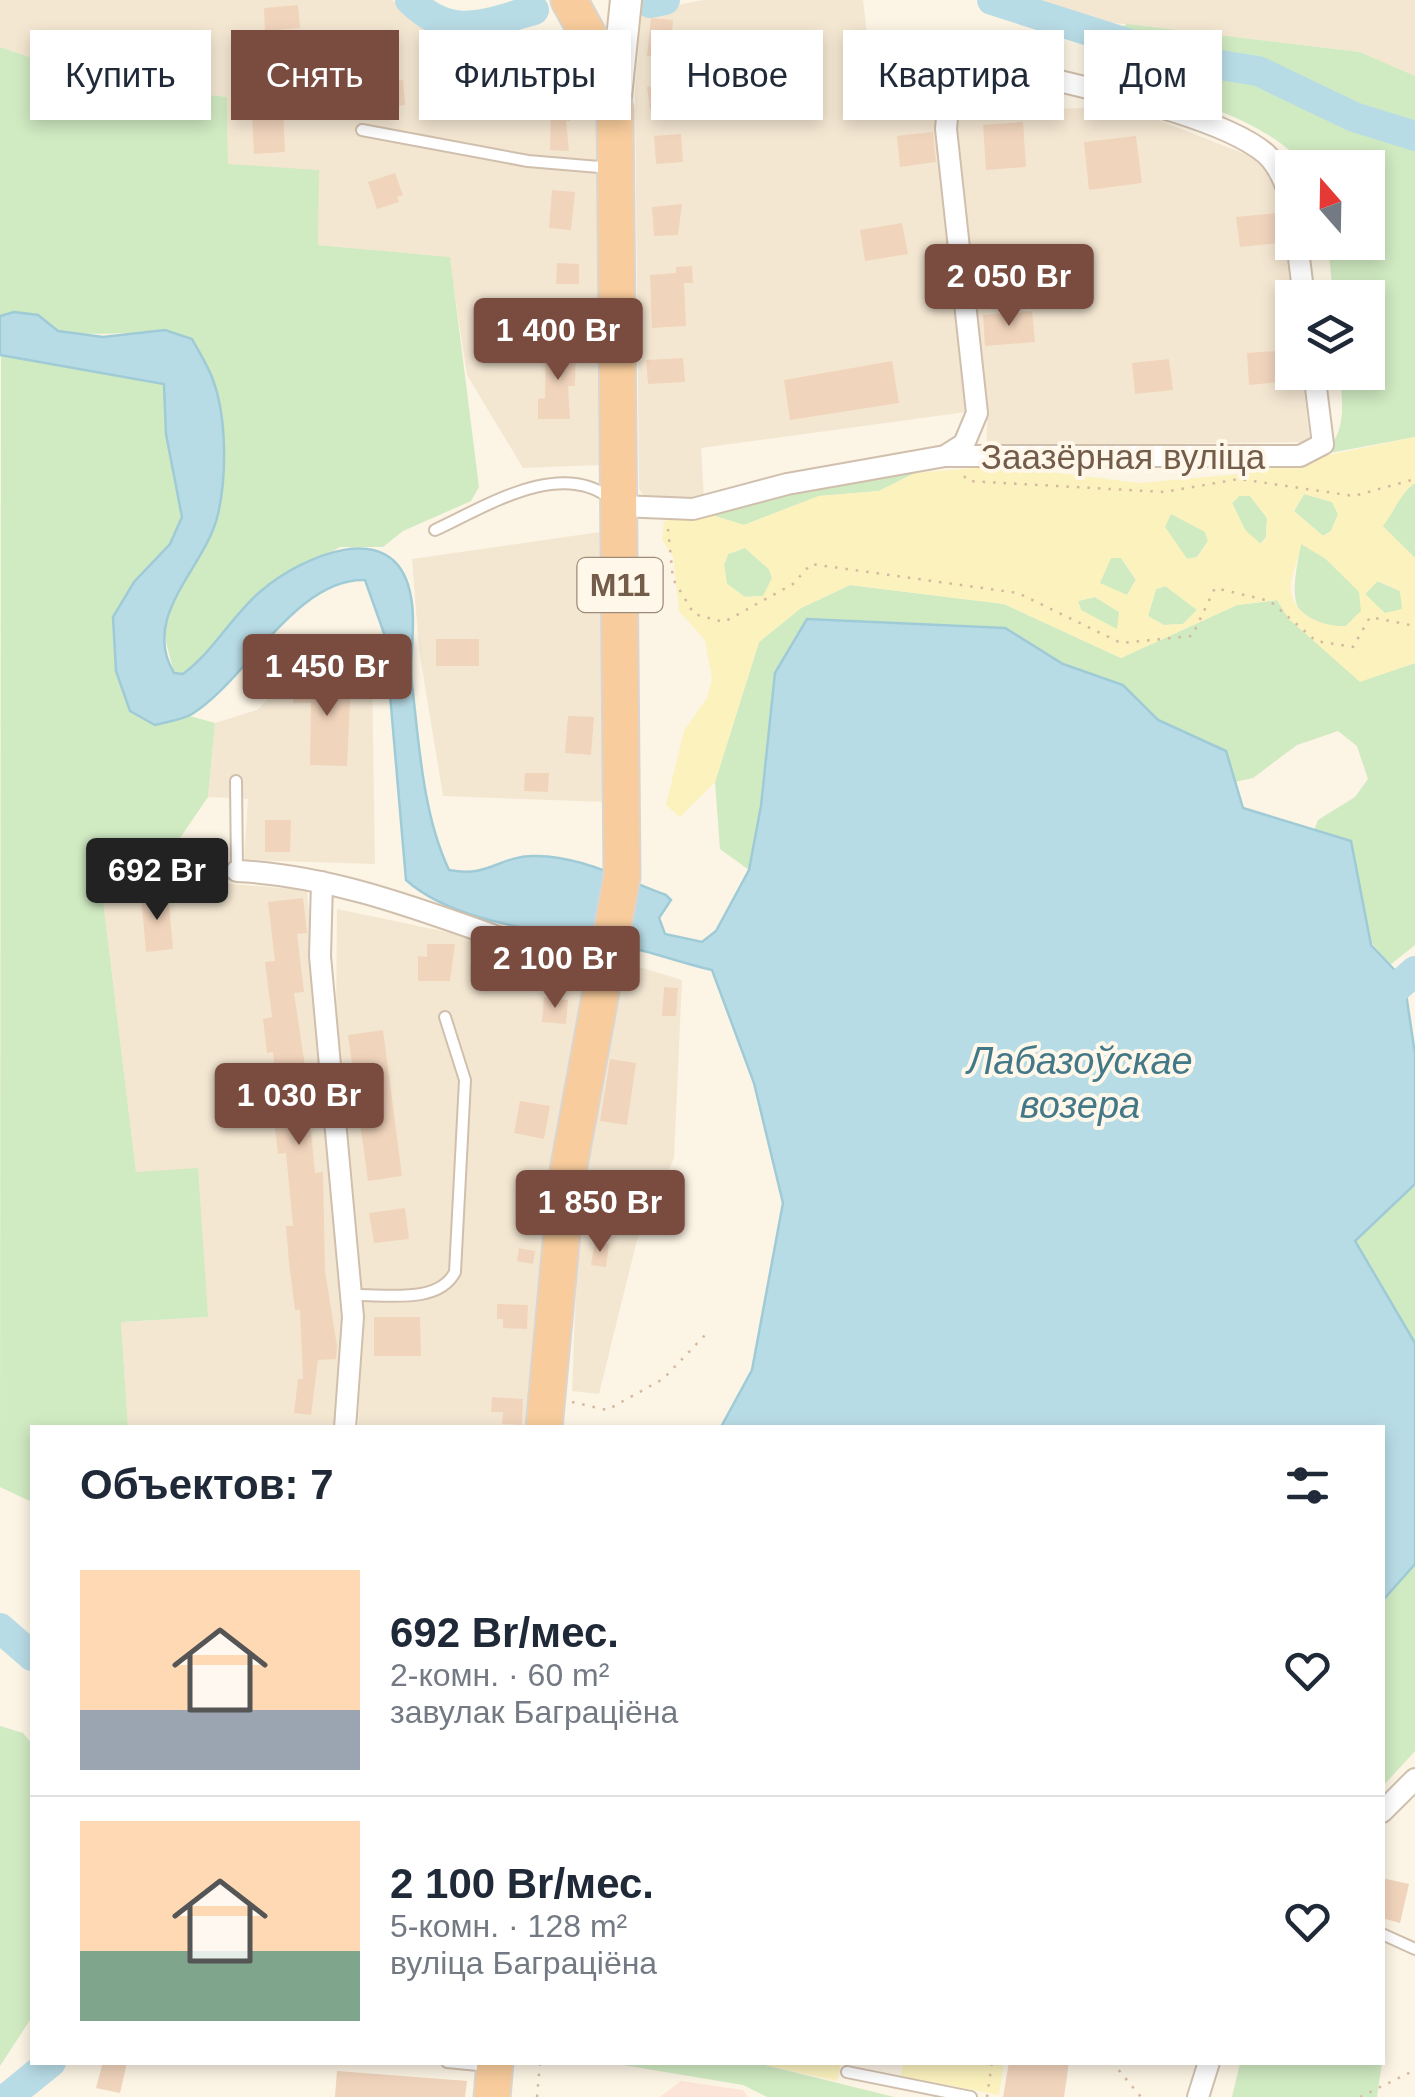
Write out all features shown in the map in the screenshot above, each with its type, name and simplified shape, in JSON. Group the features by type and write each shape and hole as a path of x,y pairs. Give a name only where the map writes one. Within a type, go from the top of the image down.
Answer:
{"highway":[{"name":"М11","path":"569,0 585,30"},
{"name":"М11","path":"552,1414 568,1176 622,877 615,120"}],"main road":[{"path":"623,30 626,0"}],"street":[{"path":"945,456 964,444 977,413 946,129 948,97 964,77 988,68 1014,70 1176,115 1242,139 1267,155 1275,166"},
{"name":"Заазёрная вуліца","path":"620,506 694,508 787,484 945,456 1300,456 1324,444 1316,390"},
{"path":"237,871 322,882 470,926 526,950 608,959"},
{"path":"322,882 320,956 351,1294 345,1425"},
{"path":"1385,1809 1415,1779"},
{"path":"1198,2097 1209,2065"}],"lane":[{"path":"362,130 528,161 617,169"},
{"path":"436,530 514,494 555,484 576,482 601,490 620,506"},
{"path":"128,880 237,871 236,781"},
{"path":"351,1294 434,1293 448,1286 455,1272 465,1080 446,1017"},
{"path":"1385,1935 1415,1950"},
{"path":"462,2065 498,2072"},
{"path":"847,2072 971,2097"}],"path":[{"path":"945,456 968,481 1164,492 1239,479 1354,496 1415,479"},
{"path":"666,508 673,579 694,614 724,622 792,584 811,564 1018,593 1121,643 1192,636 1216,588 1270,600 1316,641 1352,648 1370,617 1415,626"},
{"path":"552,1414 607,1410 662,1379 709,1331"},
{"path":"536,2097 540,2065"},
{"path":"986,2097 991,2065"},
{"path":"1114,2065 1141,2097"},
{"path":"1360,2097 1415,2070"}],"shaded area":[{"path":"0,0 392,0 436,30 419,30 419,120 596,120 602,142 601,465 523,468 467,375 449,257 318,245 228,164 227,97 211,95 211,30 30,30 30,57 0,47"},
{"path":"703,0 863,0 866,30 843,30 843,120 1064,120 1064,109 1084,108 1084,120 1158,120 1253,157 1268,171 1275,188 1275,260 1289,260 1291,280 1275,280 1275,390 1304,390 1310,442 986,446 988,409 701,448 704,499 644,496 639,489 635,94 641,12"},
{"path":"1023,0 1415,0 1415,76 1360,52 1222,36 1222,30 1174,30 1107,22"},
{"path":"600,532 607,802 443,796 419,650 412,559"},
{"path":"291,676 372,676 375,864 244,860 248,799 208,797 215,723 257,710"},
{"path":"220,883 307,890 346,1345 339,1425 128,1425 121,1322 208,1317 136,1173 102,892"},
{"path":"337,909 471,937 470,964 585,978 547,1213 530,1425 358,1425 362,1302 336,1026"},
{"path":"626,963 682,980 674,1158 637,1240 599,1394 572,1391 579,1204"},
{"path":"681,2081 743,2090 748,2097 660,2097"}],"green space":[{"path":"1127,24 1177,30 1118,30"},
{"path":"1222,35 1360,52 1415,76 1415,437 1324,454 1340,426 1341,390 1385,390 1385,280 1331,280 1330,260 1385,260 1385,150 1289,150 1222,112"},
{"path":"0,47 30,57 30,120 211,120 211,95 227,97 228,164 319,170 318,245 450,257 479,487 471,501 403,531 383,547 340,547 261,591 206,657 183,674 174,673 164,634 176,592 205,549 223,441 214,381 192,339 161,333 67,332 18,316 0,316"},
{"path":"1,355 164,383 166,434 182,517 170,543 134,582 155,725 190,716 215,723 208,797 180,838 109,870 102,892 136,1172 198,1168 208,1317 121,1322 128,1425 30,1425 30,1501 0,1487"},
{"path":"915,473 879,491 819,496 744,525 702,512 789,491"},
{"path":"1415,483 1415,558 1382,526"},
{"path":"1304,494 1332,502 1338,514 1331,531 1323,536 1294,511"},
{"path":"1239,496 1250,496 1267,518 1266,537 1260,544 1245,530 1232,503"},
{"path":"1170,513 1205,531 1208,541 1197,557 1187,559 1165,527"},
{"path":"1301,543 1326,559 1360,592 1361,611 1346,626 1310,621 1301,613 1295,589"},
{"path":"745,548 769,569 772,578 764,596 745,597 727,584 724,565 728,554"},
{"path":"1111,558 1121,558 1136,580 1127,595 1099,584"},
{"path":"1377,581 1400,591 1403,609 1385,614 1365,594"},
{"path":"850,585 1004,604 1121,658 1237,605 1277,600 1289,619 1360,681 1415,663 1415,945 1390,965 1371,942 1351,842 1314,830 1318,820 1355,797 1368,779 1357,746 1338,731 1297,745 1253,778 1235,782 1226,751 1158,720 1123,685 1063,664 1005,628 761,806 749,870 720,849 715,782 759,642 801,608"},
{"path":"1166,586 1197,610 1183,624 1164,625 1148,616 1156,589"},
{"path":"1095,597 1119,612 1117,630 1081,610 1078,601"},
{"path":"1415,1184 1415,1343 1355,1241"},
{"path":"1415,1564 1415,1751 1385,1784 1385,1598"},
{"path":"0,1726 23,1733 30,1742 30,2020 0,2066"},
{"path":"623,2065 765,2065 894,2097 767,2097 743,2085"},
{"path":"1239,2065 1382,2065 1377,2097 1232,2097"}],"sand":[{"path":"1415,437 1415,483 1383,526 1415,558 1415,663 1360,682 1289,619 1277,600 1237,605 1121,658 1004,604 850,585 801,608 759,642 715,782 680,817 666,805 684,731 707,698 712,679 705,640 679,611 673,556 662,540 664,521 702,512 744,525 819,496 879,491 915,473 999,466 1140,483 1238,474","holes":["1304,494 1332,502 1338,514 1331,531 1323,536 1294,511","1239,496 1250,496 1267,518 1266,537 1261,544 1245,530 1232,503","1171,514 1205,532 1208,541 1198,557 1187,559 1165,527","1301,544 1326,559 1359,592 1361,611 1346,626 1317,621 1295,603 1291,583","745,548 769,569 772,578 763,596 745,597 727,584 724,565 728,554","1111,558 1121,558 1136,579 1127,595 1100,583","1378,581 1400,591 1402,609 1385,613 1365,594","1165,586 1197,610 1183,624 1164,625 1148,616 1156,589","1095,597 1119,612 1117,629 1081,610 1078,601"]},
{"path":"766,2065 841,2065 837,2081"},
{"path":"903,2065 1004,2065 999,2095 901,2076"}],"water":[{"name":"Лабазоўскае возера","path":"14,312 38,315 58,331 103,337 165,330 192,339 211,375 223,430 223,485 210,537 169,613 166,652 174,673 183,674 194,665 251,600 299,566 344,550 366,549 385,555 400,568 412,604 412,684 423,779 433,826 449,870 474,871 520,857 566,859 666,895 671,900 659,918 665,934 702,942 716,931 749,870 761,806 775,673 807,619 1005,628 1063,664 1123,685 1158,720 1226,751 1243,808 1351,841 1371,945 1404,980 1415,1054 1415,1184 1355,1241 1415,1343 1415,1564 1385,1598 1385,1425 722,1425 752,1370 783,1203 754,1083 712,970 634,948 480,917 452,908 406,880 385,636 365,580 340,584 316,595 192,714 155,725 130,711 116,671 113,617 134,582 170,544 182,517 166,434 164,384 0,355 0,316"}],"building":[{"path":"298,5 300,28 265,30 264,8"},
{"path":"651,18 673,20 672,30 651,30 651,57 647,56"},
{"path":"399,80 403,80 405,105 399,106"},
{"path":"252,120 283,120 285,152 254,154"},
{"path":"551,120 570,120 566,121 569,151 550,150"},
{"path":"1023,122 1026,167 986,170 983,125"},
{"path":"933,132 936,162 900,167 897,136"},
{"path":"681,134 683,162 656,164 654,136"},
{"path":"1136,136 1142,183 1089,190 1084,142"},
{"path":"395,173 403,195 397,197 399,202 377,209 368,182"},
{"path":"552,190 575,192 571,230 549,228"},
{"path":"682,204 678,235 654,236 652,207"},
{"path":"1275,213 1275,243 1240,247 1236,217"},
{"path":"902,223 908,254 865,261 860,230"},
{"path":"557,263 579,264 579,284 556,284"},
{"path":"692,266 693,283 684,283 686,326 652,328 650,275 676,273 676,267"},
{"path":"1032,311 1035,342 985,346 983,315"},
{"path":"546,347 576,347 575,386 568,386 570,419 538,419 538,399 545,398"},
{"path":"1275,351 1275,383 1249,385 1247,353"},
{"path":"683,358 685,382 648,384 646,360"},
{"path":"1169,359 1173,390 1135,394 1132,363"},
{"path":"892,361 899,403 790,420 784,380"},
{"path":"436,639 479,639 479,666 436,666"},
{"path":"293,680 351,680 347,766 310,765 311,703 293,703"},
{"path":"568,716 594,717 591,755 565,753"},
{"path":"525,773 549,773 548,792 524,791"},
{"path":"265,820 291,820 290,852 265,852"},
{"path":"168,894 173,949 146,952 141,896"},
{"path":"303,898 307,933 297,934 304,992 294,993 305,1066 310,1065 313,1100 308,1100 315,1173 323,1172 325,1271 337,1346 336,1359 318,1360 311,1415 294,1413 298,1379 303,1379 300,1310 295,1310 289,1263 286,1226 293,1226 286,1153 278,1154 274,1119 280,1118 273,1052 267,1053 263,1019 272,1017 265,962 275,961 268,902"},
{"path":"427,944 455,944 450,981 418,981 418,956 427,957"},
{"path":"664,987 678,988 676,1016 662,1016"},
{"path":"544,997 568,1000 566,1024 542,1022"},
{"path":"383,1030 402,1176 368,1181 348,1035"},
{"path":"610,1059 636,1063 627,1125 600,1121"},
{"path":"520,1101 550,1106 544,1139 514,1133"},
{"path":"588,1186 608,1189 604,1212 585,1209"},
{"path":"405,1208 409,1239 374,1243 369,1213"},
{"path":"595,1242 609,1244 606,1267 591,1265"},
{"path":"519,1248 535,1251 533,1264 517,1261"},
{"path":"497,1304 528,1305 527,1329 503,1328 503,1319 497,1319"},
{"path":"374,1317 420,1317 421,1356 374,1356"},
{"path":"492,1397 523,1399 522,1425 502,1424 503,1412 491,1412"},
{"path":"1385,1879 1409,1884 1400,1923 1385,1919"},
{"path":"102,2065 126,2065 120,2093 96,2088"},
{"path":"1008,2065 1069,2065 1064,2097 1003,2097"},
{"path":"337,2071 467,2081 465,2097 335,2097"}],"waterway":[{"path":"410,0 425,13 454,25 484,24 534,10"},
{"path":"650,3 665,0"},
{"path":"992,0 1174,58 1258,71 1354,117 1415,136"},
{"path":"1376,1006 1415,971"},
{"path":"0,1628 30,1654"},
{"path":"8,2097 47,2065"}]}
